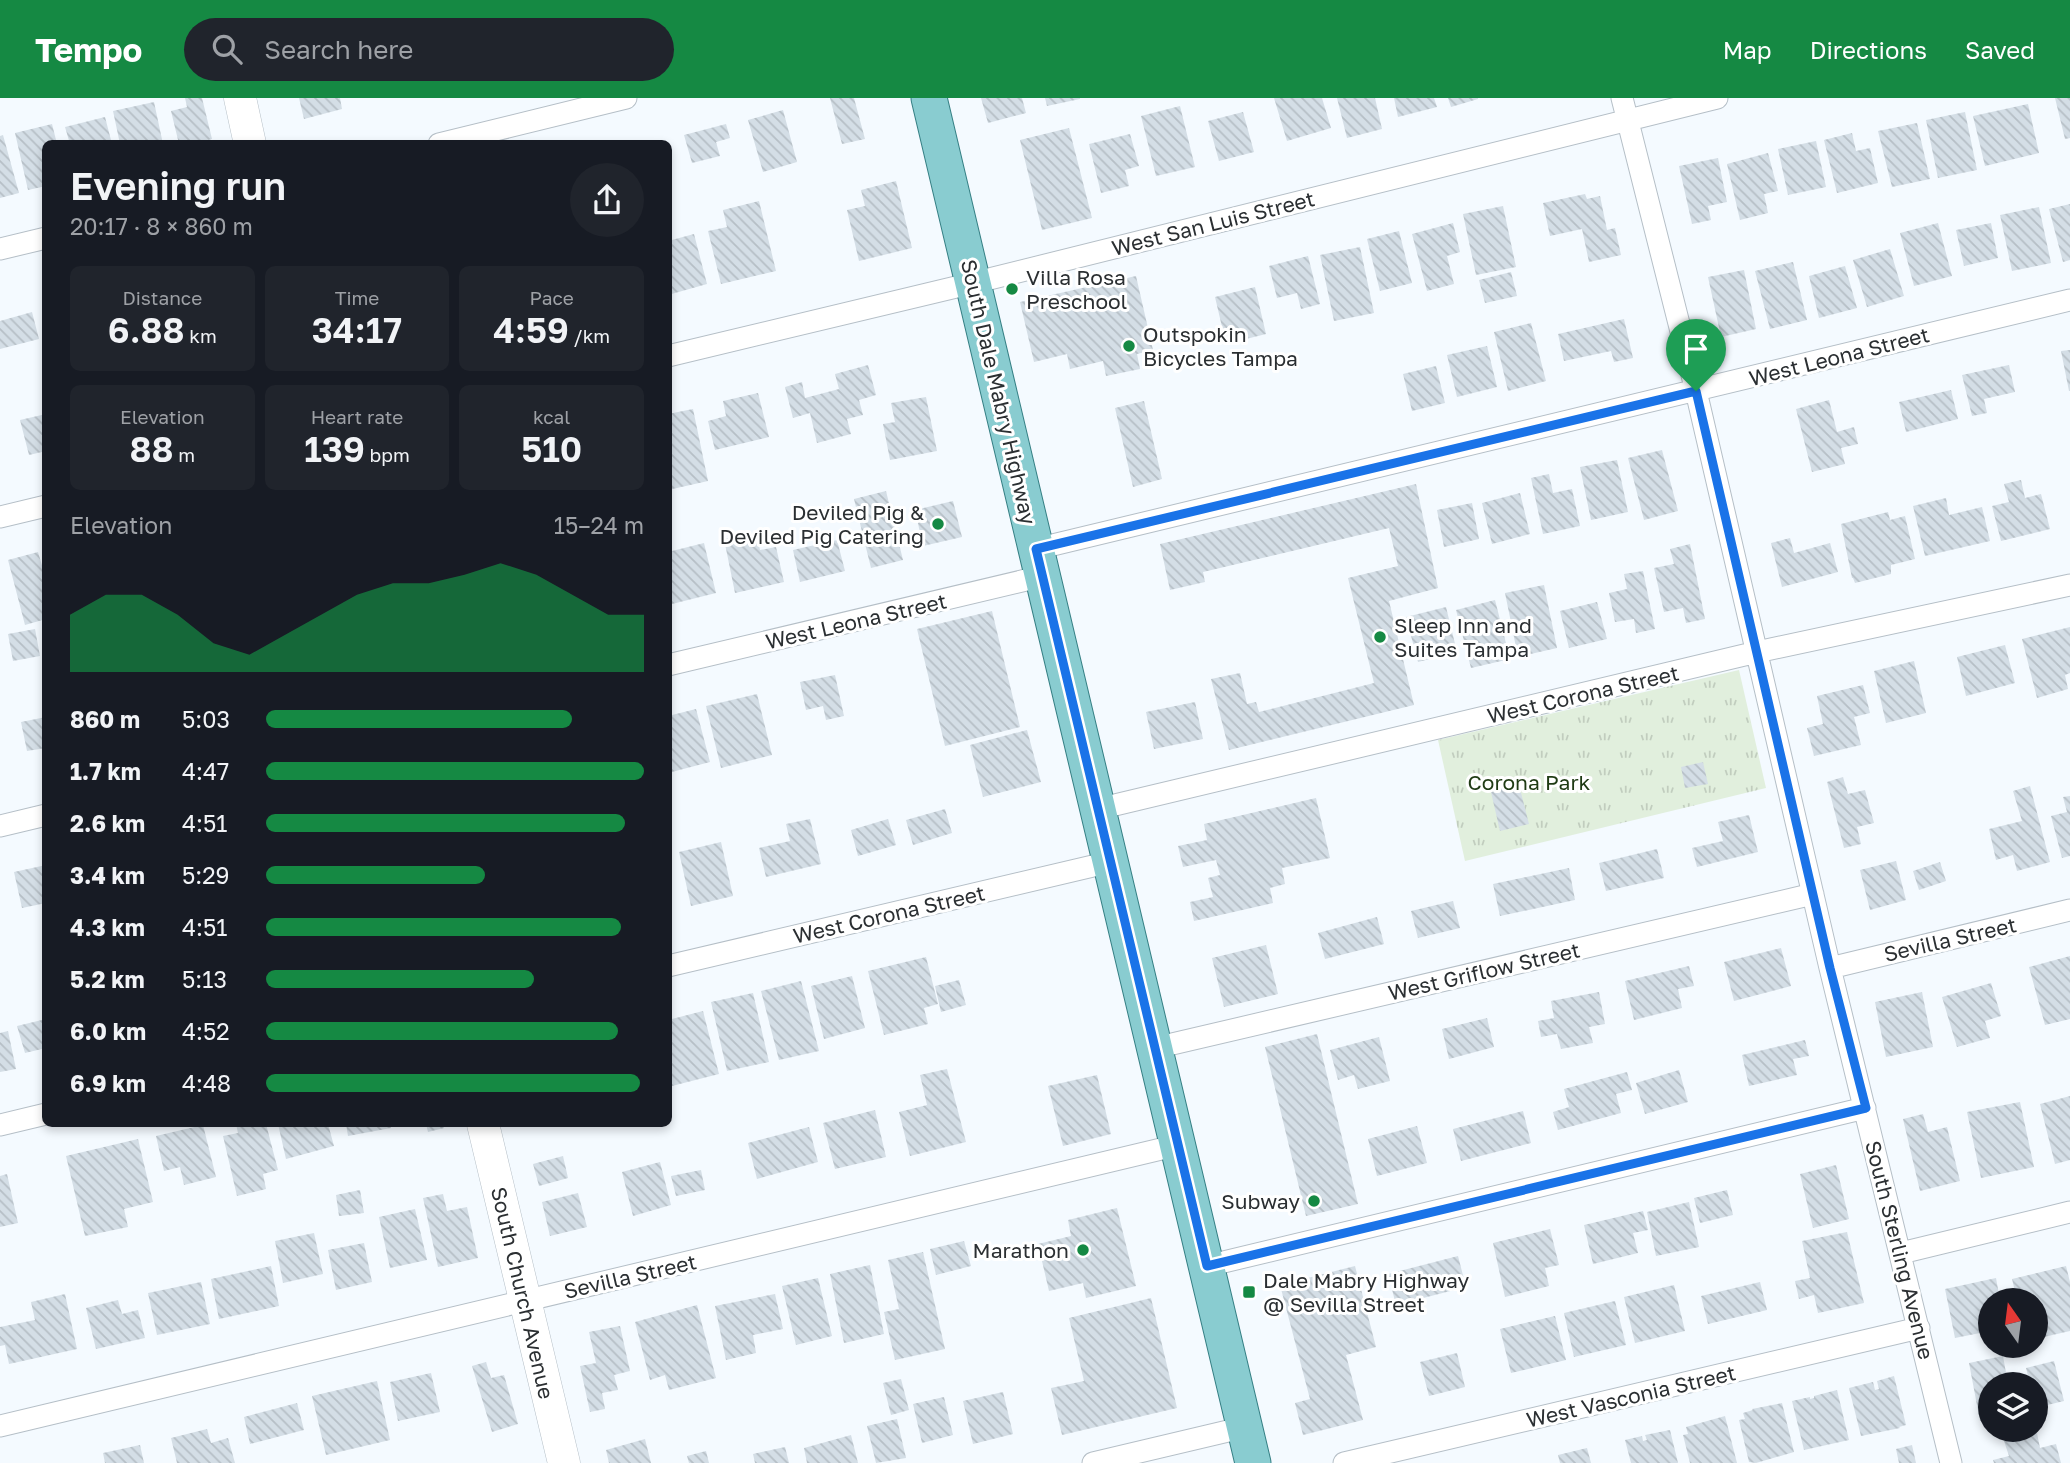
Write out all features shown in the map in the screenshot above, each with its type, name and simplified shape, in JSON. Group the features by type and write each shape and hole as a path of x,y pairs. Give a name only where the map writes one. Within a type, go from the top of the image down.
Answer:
{"main road":[{"name":"South Dale Mabry Highway","path":"929,98 1253,1463"}],"street":[{"path":"240,98 249,140"},
{"path":"455,140 626,98"},
{"name":"South Sterling Avenue","path":"1622,98 1696,391 1830,968 1951,1463"},
{"name":"West San Luis Street","path":"672,355 1717,98"},
{"path":"0,249 42,240"},
{"name":"West Leona Street","path":"672,664 1039,562 1696,391 2070,300"},
{"path":"0,517 42,507"},
{"name":"West Corona Street","path":"1098,809 1757,652 2070,586"},
{"path":"0,826 42,816"},
{"name":"West Corona Street","path":"672,965 1110,862"},
{"name":"West Griflow Street","path":"1155,1048 1813,894"},
{"name":"Sevilla Street","path":"1830,968 2070,910"},
{"path":"1207,1266 1866,1108"},
{"path":"0,1125 42,1115"},
{"name":"South Church Avenue","path":"484,1127 564,1463"},
{"name":"Sevilla Street","path":"0,1426 1178,1145"},
{"path":"1901,1253 2070,1212"},
{"name":"West Vasconia Street","path":"1344,1463 1919,1328"},
{"path":"1093,1463 1245,1427"}],"green space":[{"name":"Corona Park","path":"1739,670 1766,788 1465,861 1438,740"}],"building":[{"path":"185,98 202,98 212,139 178,140 171,111 187,107"},
{"path":"299,98 340,98 342,109 304,119"},
{"path":"830,98 854,98 865,139 842,144"},
{"path":"981,98 1022,98 1026,113 988,123"},
{"path":"1045,98 1080,98 1080,99 1047,106"},
{"path":"1274,98 1322,98 1331,128 1287,141"},
{"path":"1337,98 1375,98 1382,129 1347,138"},
{"path":"1394,98 1434,98 1437,107 1398,117"},
{"path":"1448,98 1478,98 1478,99 1451,107"},
{"path":"2055,98 2070,98 2070,138 2065,139"},
{"path":"154,102 162,140 119,140 113,111"},
{"path":"2028,104 2039,153 1985,166 1973,116"},
{"path":"1180,106 1195,167 1156,176 1141,116"},
{"path":"783,110 797,162 763,172 748,120"},
{"path":"1243,112 1254,152 1219,161 1208,121"},
{"path":"1965,112 1977,170 1938,178 1926,120"},
{"path":"105,117 111,140 69,140 65,127"},
{"path":"1917,123 1930,179 1892,187 1878,131"},
{"path":"52,124 56,140 42,140 42,187 28,190 15,133"},
{"path":"726,124 730,138 716,142 720,156 692,163 684,135"},
{"path":"1069,128 1092,218 1042,230 1020,140"},
{"path":"1852,133 1856,151 1870,148 1878,183 1837,193 1824,140"},
{"path":"1130,134 1139,166 1125,170 1129,186 1101,193 1089,144"},
{"path":"3,135 19,193 0,198 0,136"},
{"path":"1816,141 1826,187 1788,195 1778,149"},
{"path":"1768,153 1778,191 1764,194 1768,213 1740,220 1727,164"},
{"path":"1718,158 1727,202 1708,206 1711,220 1692,224 1679,166"},
{"path":"896,181 912,248 859,261 847,210 865,206 861,190"},
{"path":"1585,194 1587,199 1600,196 1607,230 1615,228 1621,255 1589,262 1582,229 1550,236 1543,203"},
{"path":"759,201 776,271 721,284 708,231 727,227 723,210"},
{"path":"2070,204 2070,260 2063,262 2049,209"},
{"path":"1503,206 1516,267 1476,275 1463,214"},
{"path":"2039,207 2051,263 2012,271 2000,215"},
{"path":"1453,223 1460,252 1447,256 1454,284 1427,291 1412,234"},
{"path":"1938,223 1952,276 1914,286 1900,233"},
{"path":"1991,223 1998,258 1964,266 1956,230"},
{"path":"1399,231 1412,283 1380,291 1367,239"},
{"path":"694,234 707,284 672,294 672,240"},
{"path":"1360,247 1374,313 1334,321 1320,255"},
{"path":"1890,249 1904,296 1867,307 1853,260"},
{"path":"1308,256 1320,304 1301,309 1297,293 1277,298 1269,266"},
{"path":"1793,262 1807,320 1770,329 1755,271"},
{"path":"1845,266 1857,308 1819,318 1809,276"},
{"path":"1744,270 1756,329 1721,337 1708,277"},
{"path":"1511,272 1517,296 1485,303 1479,280"},
{"path":"1136,276 1153,350 1137,354 1140,369 1106,376 1103,361 1070,369 1067,354 1034,362 1020,302"},
{"path":"1255,287 1266,334 1226,344 1215,297"},
{"path":"32,312 39,339 0,349 0,321"},
{"path":"1624,319 1633,358 1614,362 1611,351 1564,361 1558,334"},
{"path":"1531,323 1546,381 1508,391 1494,332"},
{"path":"1487,346 1497,387 1457,397 1447,355"},
{"path":"2070,350 2070,391 2069,391 2061,351"},
{"path":"868,365 876,395 859,400 863,415 847,419 851,434 817,443 810,413 793,418 785,387 802,382 805,398 839,389 835,374"},
{"path":"2009,365 2015,392 1984,399 1987,413 1972,416 1962,375"},
{"path":"1436,366 1445,403 1412,411 1403,374"},
{"path":"1951,390 1958,419 1906,432 1899,402"},
{"path":"758,393 769,437 715,450 708,421 726,416 723,401"},
{"path":"926,397 937,451 890,460 883,424 895,422 891,403"},
{"path":"1829,400 1837,432 1854,427 1858,444 1841,448 1845,464 1812,472 1796,409"},
{"path":"1144,401 1162,479 1133,487 1115,408"},
{"path":"693,409 708,481 672,489 672,413"},
{"path":"42,415 42,452 29,455 20,420"},
{"path":"1662,450 1678,511 1644,520 1628,458"},
{"path":"1617,460 1628,512 1591,520 1580,467"},
{"path":"1549,474 1553,493 1572,489 1580,526 1543,534 1531,478"},
{"path":"2021,480 2025,498 2041,494 2050,529 2001,541 1992,506 2009,502 2004,484"},
{"name":"Sleep Inn and Suites Tampa","path":"1416,484 1438,588 1389,601 1414,705 1229,750 1211,679 1240,673 1247,704 1256,702 1259,712 1374,683 1348,578 1398,566 1389,528 1203,572 1205,582 1170,590 1160,544"},
{"path":"886,491 903,560 871,568 854,499"},
{"path":"1520,493 1530,534 1492,544 1482,503"},
{"path":"1946,498 1949,515 1982,507 1990,541 1925,556 1913,506"},
{"name":"Deviled Pig & Deviled Pig Catering","path":"953,501 962,537 923,546 915,510"},
{"path":"1472,503 1479,539 1444,547 1437,510"},
{"path":"1888,512 1890,520 1905,516 1915,559 1891,565 1891,574 1855,583 1841,524"},
{"path":"756,532 760,550 776,547 784,582 735,593 724,539"},
{"path":"1790,538 1794,553 1830,543 1838,572 1782,587 1771,543"},
{"path":"837,540 845,571 800,582 793,550"},
{"path":"704,543 716,593 672,604 672,551"},
{"path":"1690,544 1705,619 1686,623 1683,608 1664,612 1654,568 1674,564 1670,549"},
{"path":"38,552 42,566 42,620 25,625 8,560"},
{"path":"1643,571 1655,629 1636,633 1634,619 1615,622 1609,593 1627,589 1624,574"},
{"path":"1544,585 1557,648 1518,657 1505,593"},
{"path":"1495,600 1510,659 1471,668 1456,610"},
{"path":"1597,602 1607,639 1569,648 1560,611"},
{"path":"1446,607 1457,652 1418,662 1406,617"},
{"path":"992,611 1020,727 945,746 917,629"},
{"path":"2070,627 2070,673 2065,675 2068,689 2037,698 2022,639"},
{"path":"35,629 40,656 13,661 8,634"},
{"path":"2005,645 2015,683 1966,696 1957,657"},
{"path":"1914,661 1926,713 1886,723 1874,671"},
{"path":"835,675 844,716 826,720 823,706 806,710 800,682"},
{"path":"1863,685 1870,713 1854,717 1861,745 1814,756 1807,728 1823,724 1817,696"},
{"path":"757,694 772,755 721,768 706,706"},
{"path":"1195,702 1203,739 1154,749 1146,712"},
{"path":"696,709 710,762 672,772 672,715"},
{"path":"42,718 42,749 27,751 21,722"},
{"path":"1027,730 1041,782 983,797 970,745"},
{"path":"1703,762 1708,784 1685,788 1681,767"},
{"path":"1843,777 1848,794 1865,790 1874,823 1857,827 1861,844 1844,848 1827,782"},
{"path":"1518,781 1529,824 1500,831 1490,788"},
{"path":"2030,786 2050,862 2017,871 2013,855 1996,860 1989,829 2022,821 2013,791"},
{"path":"2070,796 2070,856 2062,858 2051,816 2067,812 2063,797"},
{"path":"1316,798 1330,858 1282,868 1285,884 1270,888 1273,903 1194,921 1190,902 1213,897 1208,878 1220,875 1216,860 1183,867 1178,846 1207,840 1204,824"},
{"path":"945,809 952,833 913,845 906,820"},
{"path":"1749,815 1758,852 1697,867 1692,848 1723,841 1718,822"},
{"path":"810,819 821,864 766,877 759,848 790,841 786,824"},
{"path":"888,819 896,845 858,856 851,830"},
{"path":"721,842 733,896 691,906 679,852"},
{"path":"1657,849 1664,878 1606,891 1599,863"},
{"path":"1896,861 1906,900 1870,910 1860,870"},
{"path":"1940,862 1946,881 1919,890 1913,871"},
{"path":"42,866 42,904 22,908 14,872"},
{"path":"1569,868 1575,900 1500,916 1493,884"},
{"path":"1453,901 1460,928 1418,938 1411,911"},
{"path":"1377,917 1384,944 1325,959 1318,933"},
{"path":"1266,945 1278,994 1224,1007 1212,958"},
{"path":"1781,948 1791,986 1734,1001 1724,962"},
{"path":"2070,956 2070,1019 2045,1025 2029,967"},
{"path":"926,957 938,1004 924,1008 928,1024 884,1035 868,971"},
{"path":"1689,966 1694,986 1678,989 1682,1008 1634,1020 1625,981"},
{"path":"852,976 865,1028 824,1039 811,986"},
{"path":"959,980 966,1005 941,1012 935,986"},
{"path":"801,981 819,1051 779,1060 761,991"},
{"path":"1991,983 2001,1016 1985,1021 1990,1038 1957,1047 1942,997"},
{"path":"1599,992 1605,1024 1589,1027 1593,1043 1561,1049 1557,1034 1541,1037 1538,1021 1554,1018 1551,1001"},
{"path":"1922,992 1933,1047 1886,1057 1875,1002"},
{"path":"753,993 769,1062 727,1071 711,1002"},
{"path":"703,1011 719,1074 672,1086 672,1019"},
{"path":"1487,1018 1494,1047 1449,1059 1442,1029"},
{"path":"42,1020 42,1049 25,1053 17,1026"},
{"path":"8,1031 16,1069 0,1072 0,1033"},
{"path":"1317,1034 1358,1204 1306,1216 1265,1047"},
{"path":"1379,1037 1390,1081 1358,1089 1354,1075 1338,1080 1330,1050"},
{"path":"1805,1040 1809,1056 1793,1059 1797,1075 1749,1086 1742,1055"},
{"path":"947,1069 966,1142 910,1156 899,1112 927,1105 920,1075"},
{"path":"1679,1070 1688,1102 1645,1114 1636,1083"},
{"path":"1627,1072 1632,1090 1616,1094 1621,1113 1558,1130 1553,1112 1569,1107 1564,1089"},
{"path":"1097,1075 1111,1134 1063,1146 1048,1086"},
{"path":"2070,1096 2070,1160 2055,1164 2040,1104"},
{"path":"2020,1102 2034,1167 1981,1178 1967,1112"},
{"path":"875,1110 886,1157 835,1169 823,1123"},
{"path":"1523,1111 1531,1143 1461,1161 1453,1129"},
{"path":"1923,1114 1928,1132 1947,1127 1960,1181 1920,1191 1903,1119"},
{"path":"1417,1126 1427,1163 1377,1176 1368,1139"},
{"path":"204,1127 216,1177 184,1185 180,1167 164,1171 156,1136"},
{"path":"237,1127 267,1127 278,1170 263,1174 266,1189 237,1196 223,1136 238,1133"},
{"path":"279,1127 329,1127 334,1146 286,1159"},
{"path":"346,1127 391,1127 391,1128 348,1136"},
{"path":"427,1127 444,1127 444,1128 428,1132"},
{"path":"809,1127 818,1162 757,1179 748,1143"},
{"path":"138,1139 153,1202 124,1209 128,1227 85,1236 66,1156"},
{"path":"563,1156 568,1178 539,1186 533,1164"},
{"path":"660,1162 671,1205 633,1216 622,1172"},
{"path":"1836,1165 1849,1219 1813,1228 1800,1174"},
{"path":"701,1170 705,1190 676,1196 671,1176"},
{"path":"7,1174 18,1223 0,1227 0,1176"},
{"path":"360,1190 364,1213 339,1216 336,1195"},
{"path":"1727,1190 1733,1215 1700,1223 1694,1198"},
{"path":"578,1193 587,1227 550,1236 542,1202"},
{"path":"443,1194 447,1211 467,1207 478,1258 438,1267 423,1198"},
{"path":"1689,1202 1699,1247 1656,1256 1647,1212"},
{"name":"Marathon","path":"1117,1208 1136,1286 1086,1298 1083,1283 1049,1291 1038,1244 1071,1236 1068,1220"},
{"path":"415,1209 427,1260 390,1268 379,1217"},
{"path":"1643,1211 1648,1230 1633,1233 1638,1253 1593,1264 1584,1225"},
{"path":"1550,1229 1559,1265 1545,1268 1549,1286 1505,1297 1493,1243"},
{"path":"1847,1232 1864,1303 1818,1313 1814,1295 1799,1299 1795,1281 1810,1278 1802,1241"},
{"path":"314,1233 323,1274 283,1283 275,1241"},
{"path":"964,1241 971,1266 936,1275 930,1249"},
{"path":"364,1243 372,1282 336,1290 328,1250"},
{"path":"923,1252 945,1349 895,1360 884,1312 899,1309 888,1260"},
{"path":"1458,1256 1466,1287 1396,1305 1388,1274"},
{"path":"870,1265 884,1334 844,1343 830,1274"},
{"path":"271,1266 279,1306 219,1319 211,1279"},
{"path":"1355,1266 1376,1347 1346,1355 1363,1420 1303,1435 1295,1403 1310,1399 1280,1285"},
{"path":"2066,1266 2070,1282 2070,1331 2048,1336 2048,1288 2014,1288 2012,1279"},
{"path":"818,1278 832,1336 796,1345 782,1286"},
{"path":"1996,1278 1998,1288 1978,1288 1978,1333 1955,1338 1945,1289"},
{"path":"201,1282 210,1324 157,1335 148,1293"},
{"path":"1760,1282 1767,1310 1708,1324 1701,1296"},
{"path":"1674,1285 1685,1331 1635,1343 1624,1297"},
{"path":"65,1294 77,1349 9,1364 5,1345 0,1346 0,1327 35,1320 31,1302"},
{"path":"775,1294 783,1329 753,1335 756,1353 726,1360 715,1306"},
{"path":"1151,1298 1177,1408 1062,1435 1051,1388 1084,1381 1069,1318"},
{"path":"118,1300 122,1314 138,1310 145,1338 96,1349 86,1308"},
{"path":"1615,1301 1626,1345 1574,1357 1564,1313"},
{"path":"697,1305 716,1378 669,1390 665,1375 650,1380 635,1322"},
{"path":"1555,1316 1566,1360 1511,1373 1500,1329"},
{"path":"620,1326 630,1371 614,1375 618,1390 602,1393 605,1409 590,1412 580,1366 596,1363 589,1332"},
{"path":"1457,1353 1465,1387 1429,1396 1420,1362"},
{"path":"2003,1358 2006,1372 1978,1372 1978,1410 1969,1363"},
{"path":"2054,1361 2064,1401 2048,1405 2048,1372 2027,1372 2026,1368"},
{"path":"486,1362 491,1378 504,1375 518,1424 492,1432 472,1366"},
{"path":"431,1373 440,1412 398,1421 390,1382"},
{"path":"1894,1376 1906,1425 1861,1436 1849,1388 1873,1382 1875,1390 1879,1389 1877,1381"},
{"path":"901,1379 909,1410 891,1415 883,1383"},
{"path":"377,1381 390,1440 326,1455 312,1396"},
{"path":"1837,1390 1849,1440 1804,1450 1792,1401 1810,1399"},
{"path":"1003,1392 1013,1434 973,1444 963,1401"},
{"path":"944,1397 953,1435 922,1443 913,1404"},
{"path":"297,1403 304,1430 250,1444 244,1417"},
{"path":"1782,1403 1794,1452 1756,1463 1749,1462 1739,1420 1745,1419 1743,1413 1752,1409"},
{"path":"1725,1416 1737,1463 1690,1463 1683,1435 1688,1434 1686,1427"},
{"path":"897,1419 906,1458 876,1463 867,1426"},
{"path":"207,1429 211,1443 228,1438 235,1463 177,1463 171,1438"},
{"path":"1670,1430 1678,1463 1631,1463 1625,1440 1642,1436 1643,1441 1647,1440 1645,1435"},
{"path":"851,1435 858,1463 807,1463 804,1448"},
{"path":"645,1439 651,1463 609,1463 606,1450"},
{"path":"2004,1442 2039,1442 2040,1448 2056,1444 2061,1463 1994,1463 1993,1460 2009,1456"},
{"path":"140,1445 144,1463 105,1463 103,1453"},
{"path":"1912,1445 1916,1463 1899,1463 1896,1449"},
{"path":"785,1447 789,1463 755,1463 753,1454"},
{"path":"1587,1448 1591,1463 1560,1463 1558,1455"},
{"path":"706,1451 709,1463 689,1463 687,1456"}],"place":[{"name":"Villa Rosa Preschool","path":"1012,289"},
{"name":"Outspokin Bicycles Tampa","path":"1129,346"},
{"name":"Deviled Pig & Deviled Pig Catering","path":"938,524"},
{"name":"Sleep Inn and Suites Tampa","path":"1380,637"},
{"name":"Subway","path":"1314,1201"},
{"name":"Marathon","path":"1083,1250"},
{"name":"Dale Mabry Highway @ Sevilla Street","path":"1249,1292"}],"route":[{"path":"1696,391 1830,968 1866,1108 1207,1266 1036,549 1696,391"}]}
